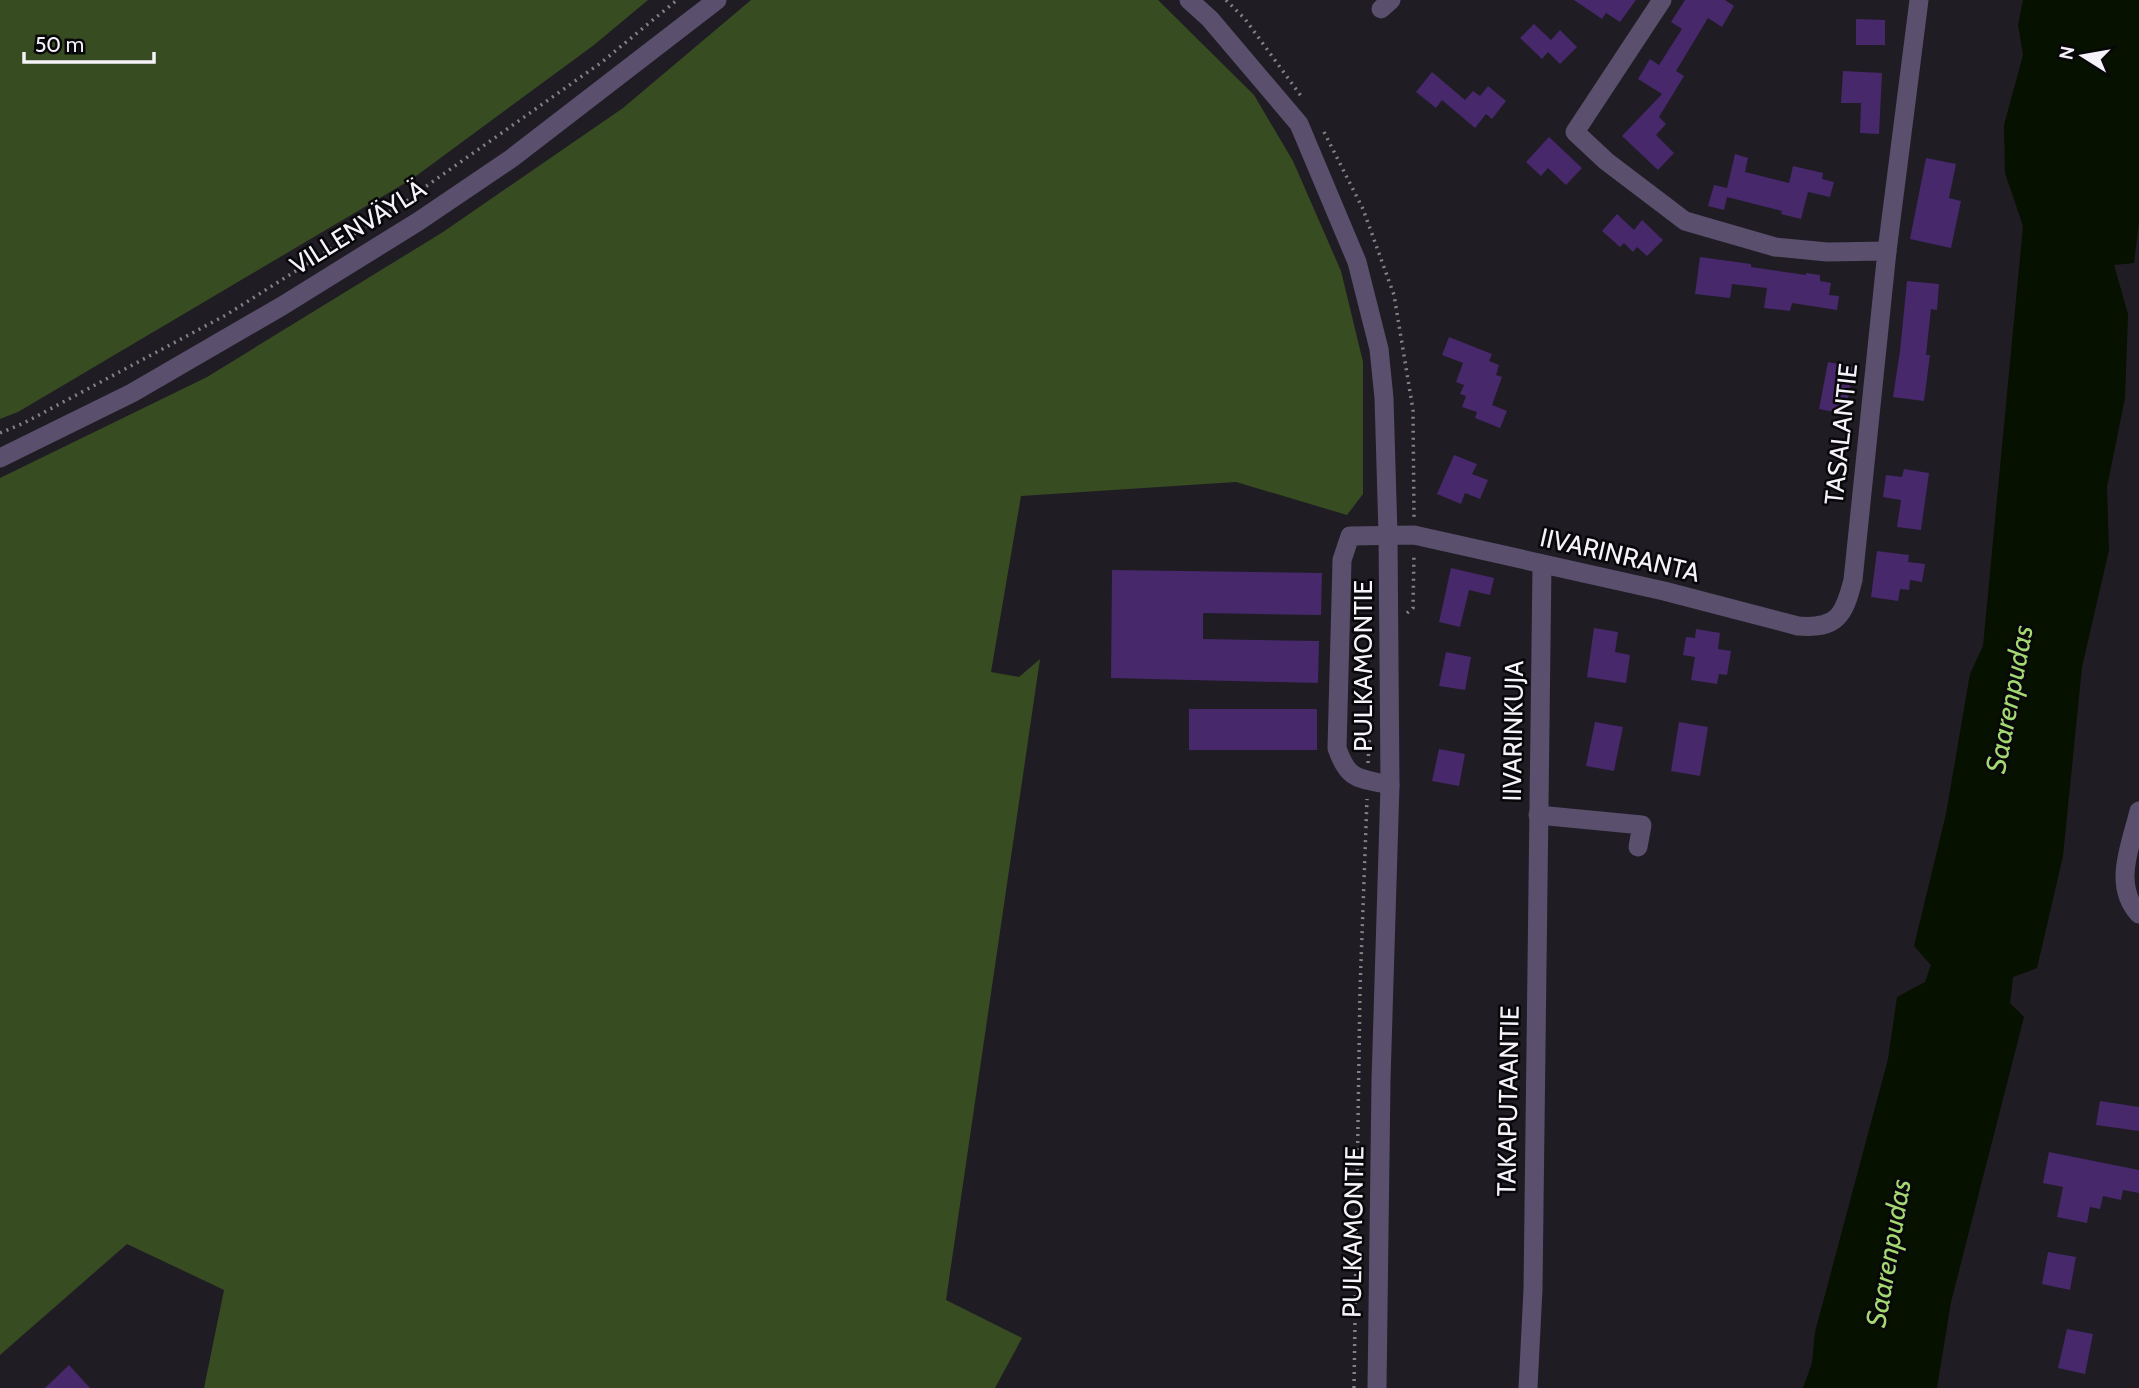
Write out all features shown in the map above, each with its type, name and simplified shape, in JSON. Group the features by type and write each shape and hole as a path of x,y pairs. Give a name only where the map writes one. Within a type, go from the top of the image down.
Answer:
{"street":[{"name":"VILLENVÄYLÄ","path":"0,458 132,393 282,306 419,220 522,150 718,0"},
{"name":"PULKAMONTIE","path":"1189,0 1210,19 1299,124 1357,262 1379,349 1384,398 1388,534 1390,785 1381,1080 1377,1388"},
{"path":"1662,0 1575,132 1606,161 1685,221 1775,247 1827,253 1887,251"},
{"name":"TASALANTIE","path":"1837,619 1847,602 1853,580 1887,251 1919,0"},
{"name":"IIVARINRANTA","path":"1390,785 1354,777 1342,764 1337,748 1342,560 1350,536 1414,535 1664,591 1798,626 1818,627 1837,619"},
{"name":"IIVARINKUJA","path":"1542,564 1538,815 1642,825 1638,847"},
{"path":"2139,811 2123,877 2130,904 2139,914"},
{"name":"TAKAPUTAANTIE","path":"1528,1388 1533,1289 1538,815"}],"path":[{"path":"0,433 24,423 226,315 419,193 411,197 603,62 677,0"}],"green space":[{"path":"0,0 648,0 594,45 412,179 18,412 0,419"},
{"path":"751,0 1158,0 1254,95 1293,161 1341,271 1363,362 1363,494 1347,515 1236,482 1021,496 991,672 1019,677 1040,659 946,1300 1022,1338 995,1388 204,1388 224,1290 127,1244 0,1355 0,478 207,377 443,232 623,108"}],"water":[{"name":"Saarenpudas","path":"2023,0 2139,0 2139,222 2134,263 2114,265 2128,314 2125,398 2107,487 2109,550 2082,667 2063,856 2037,968 2013,977 2010,1003 2024,1017 1951,1302 1937,1388 1803,1388 1812,1363 1815,1332 1888,1059 1897,997 1925,982 1931,965 1914,946 1946,814 1970,674 1983,646 2023,226 2005,173 2004,125 2023,55 2018,25"}],"building":[{"path":"1574,0 1636,0 1620,22 1606,13 1602,19"},
{"path":"1685,0 1725,0 1734,6 1722,27 1708,18 1676,71 1684,76 1659,117 1666,124 1656,135 1674,153 1658,170 1622,136 1662,94 1638,79 1650,59 1659,65 1682,29 1671,22"},
{"path":"1856,19 1885,20 1885,45 1856,45"},
{"path":"1534,24 1551,40 1560,30 1577,47 1560,64 1548,52 1542,59 1520,38"},
{"path":"1843,71 1882,73 1879,134 1860,133 1861,103 1841,103"},
{"path":"1432,72 1465,100 1473,91 1480,96 1488,86 1506,101 1492,119 1486,114 1475,128 1442,100 1436,108 1416,92"},
{"path":"1549,137 1582,168 1566,185 1548,168 1541,176 1526,162"},
{"path":"1735,154 1748,158 1745,172 1789,183 1793,166 1823,173 1822,179 1834,182 1830,197 1808,192 1801,219 1781,214 1782,211 1727,197 1724,210 1708,206 1714,185 1727,188"},
{"path":"1926,158 1956,164 1949,198 1961,201 1951,248 1910,239"},
{"path":"1617,214 1634,230 1642,220 1663,240 1647,256 1637,247 1633,252 1624,243 1620,247 1602,231"},
{"path":"1700,257 1751,264 1751,267 1820,275 1820,281 1831,283 1829,295 1839,296 1837,310 1792,303 1790,311 1764,308 1767,288 1732,284 1730,298 1695,294"},
{"path":"1907,281 1939,284 1937,310 1931,309 1926,355 1930,355 1924,401 1893,397"},
{"path":"1449,337 1492,354 1489,361 1499,365 1496,375 1502,377 1492,405 1507,411 1500,428 1475,418 1477,412 1462,407 1466,396 1460,394 1464,385 1456,382 1463,363 1442,355"},
{"path":"1828,362 1854,367 1845,414 1819,409"},
{"path":"1454,455 1477,464 1472,474 1488,480 1480,499 1465,493 1461,504 1437,494"},
{"path":"1904,469 1929,473 1921,530 1897,527 1901,500 1883,497 1886,475 1902,477"},
{"path":"1877,551 1909,555 1908,562 1925,564 1922,582 1910,580 1909,590 1900,589 1898,601 1871,597"},
{"path":"1451,568 1494,578 1490,595 1469,590 1460,627 1439,622"},
{"path":"1112,570 1322,573 1321,615 1203,613 1203,639 1319,641 1318,683 1111,678"},
{"path":"1594,628 1618,632 1615,652 1630,655 1626,683 1587,677"},
{"path":"1696,629 1720,633 1718,649 1731,651 1727,675 1719,674 1717,684 1691,680 1695,657 1683,655 1686,637 1695,638"},
{"path":"1446,652 1471,657 1465,690 1439,686"},
{"path":"1189,709 1317,709 1317,750 1189,750"},
{"path":"1595,722 1623,727 1614,771 1586,766"},
{"path":"1679,722 1708,727 1700,776 1671,771"},
{"path":"1439,749 1465,754 1459,786 1432,781"},
{"path":"2100,1101 2139,1107 2139,1131 2096,1125"},
{"path":"2049,1152 2139,1170 2139,1193 2123,1190 2121,1200 2103,1196 2100,1209 2090,1207 2087,1223 2057,1217 2063,1187 2043,1183"},
{"path":"2048,1252 2076,1257 2070,1290 2042,1284"},
{"path":"2067,1329 2093,1334 2085,1374 2058,1368"},
{"path":"69,1365 90,1388 45,1388"}]}
